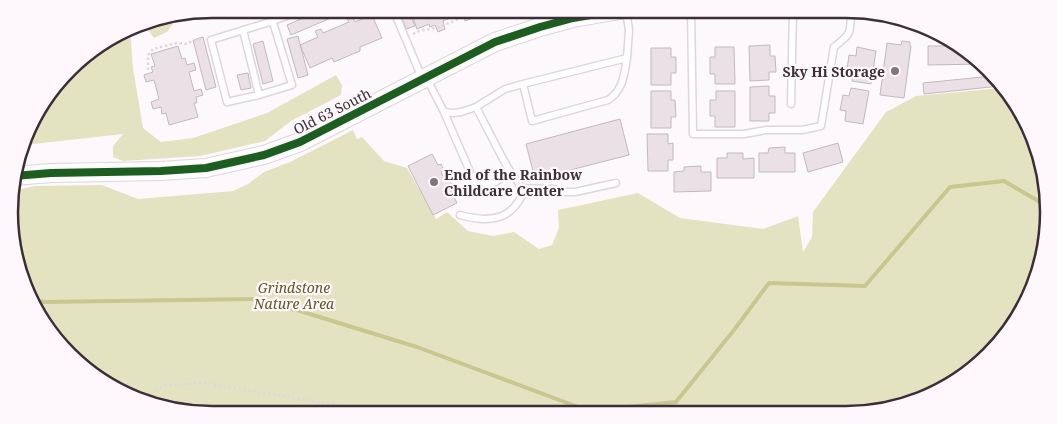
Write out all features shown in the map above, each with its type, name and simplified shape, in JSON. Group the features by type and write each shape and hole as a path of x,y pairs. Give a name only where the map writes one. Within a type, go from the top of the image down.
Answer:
{"main road":[{"name":"Old 63 South","path":"21,175 206,168 264,155 300,142 495,42 560,18"}],"lane":[{"path":"272,18 273,21 292,85 227,102 212,40 273,21 281,18"},
{"path":"397,18 425,78 444,112 474,181 486,184 497,182 508,169"},
{"path":"539,18 540,26"},
{"path":"524,84 532,121 608,100 615,95 620,87 624,73 629,30 627,18"},
{"path":"691,18 692,134 744,134 766,130 802,130 821,126 834,47 847,38 850,30 851,18"},
{"path":"791,104 793,18"},
{"path":"243,30 259,95"},
{"path":"444,112 461,112 476,107 505,89 627,58"},
{"path":"460,215 485,219 502,217 514,210 522,197 521,188 508,169 476,107"},
{"path":"521,188 575,192 616,183"}],"path":[{"path":"405,38 419,30 440,27 460,18"},
{"path":"148,70 148,54 153,49 177,43 185,44 199,38 212,40"},
{"path":"147,395 167,385 204,383 343,406"}],"green space":[{"path":"175,21 167,32 154,38 147,29"},
{"path":"131,36 133,68 143,128 161,142 193,138 267,113 336,75 342,85 341,95 291,121 265,141 200,156 123,161 113,157 113,146 123,134 30,144 50,104 74,74 104,50"},
{"name":"Grindstone Nature Area","path":"995,89 1007,104 1019,126 1033,162 1040,212 1038,237 1033,262 1025,286 1007,320 983,350 953,374 931,386 908,396 883,403 858,406 199,406 174,403 149,396 126,386 104,374 74,350 50,320 38,298 28,275 21,250 18,225 19,189 35,186 102,185 138,199 233,191 248,184 264,172 290,162 353,130 357,139 362,137 384,161 407,168 436,219 447,212 468,231 493,236 514,232 539,249 552,245 559,228 558,210 638,193 680,218 763,229 798,216 803,252 812,237 813,212 886,112 916,96"}],"building":[{"path":"303,18 331,18 291,35 287,25"},
{"path":"350,18 353,18 355,22 365,18 373,18 382,38 360,47 360,51 334,62 332,58 310,68 300,45 318,37 315,31 321,29 323,33 349,22 347,19"},
{"path":"402,18 412,18 415,26 406,29"},
{"path":"413,18 450,18 443,21 445,29 438,32 435,25 430,27 429,24 417,29"},
{"path":"298,36 308,75 298,78 287,39"},
{"path":"203,37 216,87 206,90 193,40"},
{"path":"263,41 273,81 263,84 253,44"},
{"name":"Sky Hi Storage","path":"902,41 910,42 911,46 904,98 880,95 887,43 901,45"},
{"path":"770,45 770,56 775,56 776,72 769,72 769,80 750,81 749,46"},
{"path":"178,46 182,59 185,58 187,65 194,63 196,70 189,72 194,91 201,89 203,95 196,97 197,103 194,103 198,117 169,125 166,113 162,114 161,107 153,109 151,102 159,99 154,80 146,82 144,75 153,72 151,67 155,66 151,54"},
{"path":"928,46 946,46 971,64 928,65"},
{"path":"715,47 734,47 735,84 715,84 715,74 710,74 710,57 715,57"},
{"path":"857,47 876,51 871,84 852,81 854,71 847,70 849,55 856,56"},
{"path":"651,48 671,48 671,57 676,57 676,73 671,73 671,85 651,85"},
{"path":"248,73 251,88 241,90 237,75"},
{"path":"985,77 993,87 924,94 923,83"},
{"path":"769,86 769,96 775,96 775,113 769,113 769,121 750,121 750,87"},
{"path":"851,88 869,91 863,124 845,121 846,111 840,110 843,95 849,96"},
{"path":"651,91 671,91 671,100 675,100 676,117 671,117 671,128 651,128"},
{"path":"716,91 735,91 735,127 715,127 715,116 710,116 710,100 716,100"},
{"path":"620,119 629,155 535,179 526,144"},
{"path":"647,134 668,134 668,144 673,143 673,160 668,160 668,171 648,171"},
{"path":"838,143 843,162 808,172 803,153"},
{"path":"785,147 785,153 795,153 795,172 759,172 759,153 768,153 769,148"},
{"path":"727,153 743,153 743,159 754,158 754,178 717,178 717,158 727,158"},
{"name":"End of the Rainbow Childcare Center","path":"432,154 438,165 441,164 444,170 441,172 445,180 448,178 452,185 449,187 457,203 433,215 408,166"},
{"path":"701,166 701,172 711,172 711,191 674,192 674,172 684,171 684,167"}],"waterway":[{"path":"637,406 676,402 769,283 865,286 950,187 1004,181 1039,201"},
{"path":"40,301 261,299 417,347 576,406"}],"cycle path":[{"path":"21,175 206,168 264,155 300,142 495,42 573,18"}],"place":[{"name":"Sky Hi Storage","path":"895,71"},
{"name":"End of the Rainbow Childcare Center","path":"434,182"}]}
